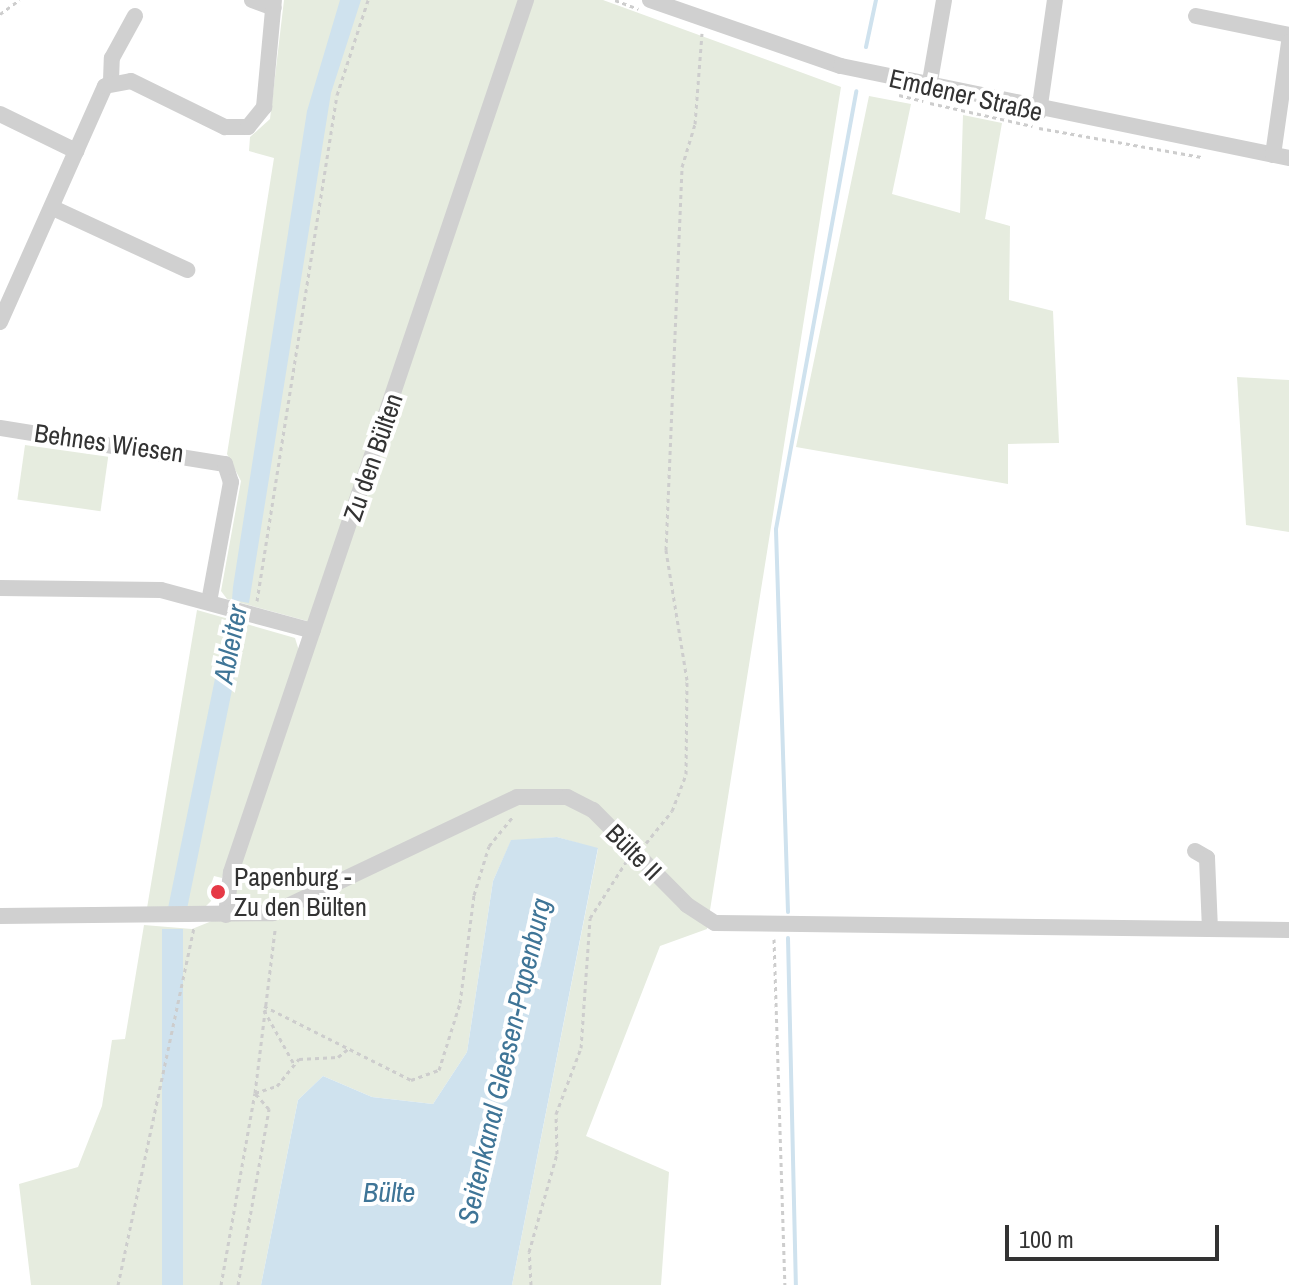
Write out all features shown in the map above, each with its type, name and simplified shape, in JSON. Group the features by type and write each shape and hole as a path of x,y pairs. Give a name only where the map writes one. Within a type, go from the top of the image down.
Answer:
{"street":[{"path":"111,81 131,81 225,127 248,127 264,107 274,4 252,0"},
{"name":"Zu den Bülten","path":"226,915 231,872 526,0"},
{"name":"Emdener Straße","path":"650,0 705,21 929,87 1039,112 1281,157"},
{"path":"929,87 944,0"},
{"path":"1039,112 1055,0"},
{"path":"0,322 4,302 53,208 76,151 111,81 112,58 135,16"},
{"path":"1196,16 1289,35"},
{"path":"1281,157 1289,42"},
{"path":"0,114 76,151"},
{"path":"53,208 187,270"},
{"name":"Behnes Wiesen","path":"0,428 219,459 231,482 209,602"},
{"path":"0,588 133,587 209,602 313,631"},
{"name":"Bülte II","path":"0,916 199,917 273,913 517,797 567,797 593,810 634,853 715,923 1289,930"},
{"path":"1195,851 1207,858 1210,929"}],"path":[{"path":"0,14 19,0"},
{"path":"249,615 337,95 368,0"},
{"path":"531,1285 529,1252 557,1154 556,1114 581,1048 590,918 634,853 672,811 686,745 687,680 666,550 685,227 682,167 705,21"},
{"path":"264,1006 411,1080 439,1070 460,1003 474,895 489,846 513,817 517,797"},
{"path":"221,1285 255,1093 264,1006 274,974 273,913"},
{"path":"118,1285 199,917"},
{"path":"772,923 785,1285"},
{"path":"264,1006 293,1068"},
{"path":"255,1093 277,1086 299,1059 338,1057 348,1048"},
{"path":"238,1285 269,1109 255,1093"}],"shaded area":[{"path":"284,0 603,0 841,87 707,929 660,946 586,1136 669,1172 661,1285 512,1285 598,849 557,837 511,841 493,881 467,1052 433,1104 372,1097 323,1076 298,1100 261,1285 31,1285 19,1184 78,1167 102,1106 112,1040 125,1039 144,925 192,929 249,906 233,896 307,621 227,599 221,591 241,481 227,454 274,158 249,151 250,137 270,119"},
{"path":"869,96 911,104 892,194 960,213 963,115 1002,123 985,219 1010,226 1009,300 1053,311 1059,443 1008,444 1008,484 796,447"},
{"path":"1237,377 1289,380 1289,532 1246,525"},
{"path":"25,445 108,457 101,511 17,499"},
{"path":"197,610 295,638 300,654 222,878 214,876 208,893 216,896 204,908 147,908"}],"water":[{"path":"340,0 361,0 331,93 249,603 232,600 233,587 307,111"},
{"name":"Ableiter","path":"227,620 243,624 240,651 187,909 168,908"},
{"name":"Bülte","path":"557,837 598,848 512,1285 261,1285 298,1100 323,1076 372,1097 433,1104 467,1052 493,881 511,840"},
{"path":"162,929 183,929 183,1285 162,1285"}],"waterway":[{"path":"866,47 876,0"},
{"path":"788,912 776,529 856,91"},
{"path":"788,938 796,1285"}],"place":[{"name":"Papenburg - Zu den Bülten","path":"218,892"}],"water label":[{"name":"Seitenkanal Gleesen-Papenburg","path":"504,1061"}]}
